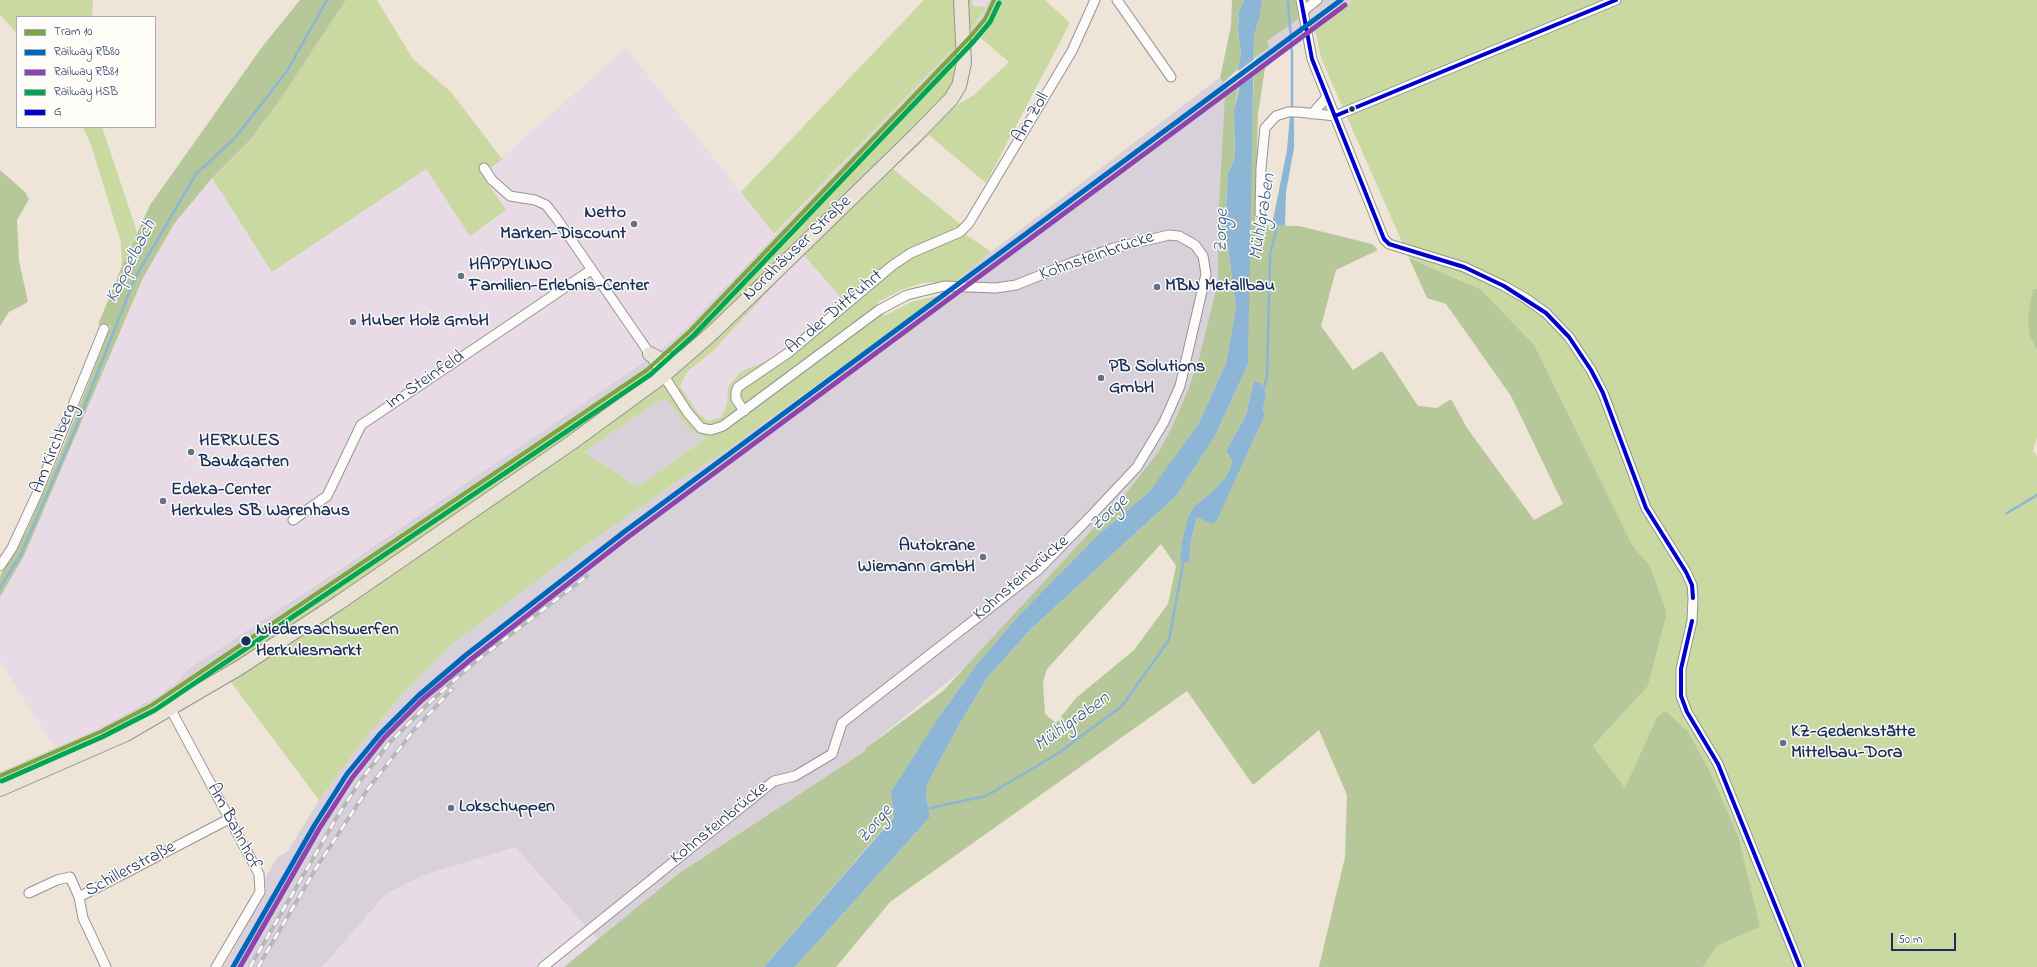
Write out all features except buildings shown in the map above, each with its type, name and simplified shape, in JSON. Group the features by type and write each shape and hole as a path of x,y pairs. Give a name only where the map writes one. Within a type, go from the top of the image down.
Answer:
{"main road":[{"name":"Nordhäuser Straße","path":"0,789 126,734 239,668 340,602 571,443 664,375 760,287 951,99 959,86 962,74 964,44 961,0"},
{"path":"650,354 663,361 685,357"}],"street":[{"name":"Am Zoll","path":"960,232 969,223 1072,51 1095,0"},
{"path":"1117,0 1171,77"},
{"path":"1301,0 1312,59 1384,239 1389,244 1464,266 1525,298 1546,313 1569,337 1591,370 1603,393 1646,508 1686,572 1692,585 1692,621 1681,669 1681,696 1687,712 1718,764 1800,967"},
{"path":"1303,11 1317,0"},
{"path":"1260,213 1261,168 1265,128 1276,116 1288,112 1298,112 1335,116 1616,0"},
{"path":"1312,114 1327,97"},
{"path":"484,168 492,180 510,196 535,200 546,205 557,218 664,375"},
{"name":"An der Dittfuhrt","path":"744,411 736,399 738,386 788,353 892,265 911,254 960,232"},
{"name":"Kohnsteinbrücke","path":"543,967 774,781 795,776 832,754 842,723 1037,571 1089,518 1137,466 1164,422 1180,386 1206,274 1203,256 1195,245 1187,240 1179,236 1169,235 1114,248 1016,285 996,288 944,286 924,290 894,300 723,426 711,430 701,428 688,414 664,375"},
{"name":"Im Steinfeld","path":"293,520 327,496 360,425 591,270"},
{"name":"Am Kirchberg","path":"0,566 12,548 36,496 104,329"},
{"name":"Am Bahnhof","path":"170,708 259,874 260,892 216,967"},
{"name":"Schillerstraße","path":"106,967 83,918 79,897 229,819"},
{"path":"29,893 57,880 70,877 79,897"}],"shaded area":[{"path":"972,0 989,0 986,7 973,6"},
{"path":"989,0 998,0 994,11 977,35 867,153 690,335 650,371 218,665 138,717 0,779 0,772 100,728 161,694 179,680 187,670 340,569 659,352 685,329 970,31 979,19"},
{"path":"1323,0 1353,0 1271,63 1270,59 1254,72 1254,58 1269,48 1267,41"},
{"path":"626,48 774,234 685,329 637,369 187,670 179,680 161,694 100,728 54,747 0,661 0,597 24,556 143,278 174,224 212,178 272,272 426,169 470,235 482,175"},
{"path":"1219,78 1229,90 1225,93 1218,282 1199,358 1188,390 1172,427 1159,451 1127,492 967,666 866,748 865,751 678,874 598,940 515,847 424,875 386,894 322,967 224,967 266,889 264,880 277,858 288,851 319,800 362,742 403,693 451,645 563,561 678,481 724,452 941,296 959,295 975,282 957,281 991,252"},
{"path":"803,254 842,299 773,358 739,372 728,387 727,405 721,417 708,421 699,414 680,386 687,372 712,352"},
{"path":"663,399 668,401 686,426 694,433 706,438 638,487 584,452 652,405"},
{"path":"515,847 598,940 564,967 322,967 386,894 424,875"}],"green space":[{"path":"0,0 93,0 92,16 16,16 16,32 0,15"},
{"path":"300,0 346,0 279,101 249,141 212,178 174,224 143,278 24,556 0,597 0,576 27,530 64,445 111,326 98,325 122,266 150,205 262,47"},
{"path":"346,0 377,0 413,59 451,92 502,159 482,175 506,210 470,236 426,169 272,272 212,178 249,141 279,101"},
{"path":"924,0 972,0 973,6 986,7 970,31 774,234 741,192"},
{"path":"998,0 1045,0 1070,23 986,183 929,135 893,169 959,223 965,234 991,252 957,281 922,283 904,289 878,302 884,316 911,302 941,295 724,452 678,481 563,561 451,645 403,693 362,742 319,800 218,665 650,371 690,335 867,153 971,41 965,87 952,108 974,95 1009,62 977,35 994,11","holes":["803,254 842,299 773,358 740,372 728,387 727,405 721,417 708,421 699,414 680,386 687,372 712,352","663,399 668,401 686,426 694,433 706,438 638,487 584,452"]},
{"path":"1232,0 1244,0 1239,12 1238,31 1241,54 1238,69 1223,83 1220,78 1231,26"},
{"path":"1262,0 1297,0 1298,19 1267,41 1269,48 1254,58 1254,36 1260,16"},
{"path":"1353,0 2037,0 2037,289 2033,289 2030,336 2037,350 2037,437 2033,451 2037,456 2037,967 1703,967 1717,946 1760,927 1657,717 1625,789 1593,746 1648,686 1667,613 1650,566 1632,545 1480,289 1409,258 1321,58 1315,30"},
{"path":"1270,59 1271,63 1265,68 1258,114 1255,225 1299,226 1372,244 1378,250 1336,270 1321,326 1353,370 1382,351 1418,406 1437,408 1451,399 1467,428 1534,520 1563,504 1511,396 1446,304 1427,298 1409,258 1480,289 1534,345 1632,545 1650,566 1667,613 1648,686 1593,746 1625,788 1657,717 1666,711 1688,732 1709,770 1738,836 1760,927 1717,946 1703,967 1319,967 1345,857 1347,795 1319,730 1253,785 1187,691 890,902 836,967 795,967 930,817 926,797 927,785 956,730 987,678 1030,630 1176,496 1215,436 1248,364 1249,231 1254,72","holes":["1254,381 1260,383 1266,393 1263,410 1265,415 1216,521 1211,524 1197,517 1191,541 1189,563 1181,562 1182,542 1194,506 1211,493 1225,478 1230,469 1232,460 1226,451 1246,415","1161,544 1176,566 1168,604 1134,650 1076,698 1056,723 1045,714 1043,682 1047,669"]},
{"path":"1239,84 1234,110 1235,158 1228,173 1225,226 1236,308 1226,363 1199,423 1161,477 1150,491 1099,534 1019,615 978,663 943,711 894,816 764,967 564,967 678,874 865,751 866,748 943,691 1127,492 1159,451 1172,427 1188,390 1199,358 1218,282 1218,226 1225,93"},
{"path":"83,128 102,128 137,232 122,266 121,242 91,145"},
{"path":"0,170 25,192 29,199 17,220 19,261 28,302 9,312 0,326"},
{"path":"2033,289 2037,289 2037,350 2030,336 2028,318"}],"water":[{"path":"1244,0 1262,0 1260,16 1254,36 1248,364 1215,436 1176,496 1030,630 987,678 956,730 927,785 926,797 930,817 795,967 764,967 894,817 891,792 943,711 978,663 1019,615 1099,534 1150,491 1199,423 1226,363 1236,308 1225,226 1228,173 1235,158 1234,110 1239,89 1238,69 1241,54 1238,31 1239,12"},
{"path":"1290,115 1294,115 1294,148 1286,192 1285,226 1272,225 1287,150"},
{"path":"1254,381 1260,383 1266,393 1263,410 1265,415 1216,522 1211,524 1197,517 1191,541 1189,563 1180,562 1182,542 1188,518 1194,506 1211,493 1225,478 1230,469 1232,460 1226,451 1246,415"}],"pier":[{"path":"1256,58 1256,69 1237,84 1237,72"}],"waterway":[{"name":"Kappelbach","path":"0,588 21,554 73,435 135,278 196,174 235,138 287,71 327,0"},
{"path":"1288,0 1292,53 1292,111"},
{"name":"Mühlgraben","path":"1263,390 1267,377 1270,255 1278,223"},
{"path":"2007,513 2037,495"},
{"name":"Mühlgraben","path":"925,809 986,796 1057,754 1122,706 1169,640 1184,559"}],"railway":[{"path":"250,967 337,817 361,780 390,742 431,701 475,662 587,576"},
{"path":"258,967 318,865 367,790 414,730 452,689"}],"tram line":[{"name":"10","path":"0,776 100,732 152,705 647,370 690,331 970,37 985,19 994,0"}],"rail line":[{"name":"RB80","path":"233,967 314,826 347,774 380,734 418,696 466,655 624,532 1341,0"},
{"name":"HSB","path":"2,781 102,737 155,710 650,375 694,335 974,41 990,22 999,3"},
{"name":"RB81","path":"240,967 319,829 352,778 384,738 422,700 470,660 628,537 1345,5"}],"transit line":[{"name":"G","path":"1301,0 1312,59 1384,239 1389,244 1464,267 1504,286 1546,313 1569,337 1591,370 1603,393 1646,508 1686,572 1692,585 1693,598"},
{"name":"G","path":"1335,116 1616,0"},
{"name":"G","path":"1692,621 1681,669 1681,696 1687,712 1718,764 1800,967"}],"place":[{"name":"Netto Marken-Discount","path":"634,224"},
{"name":"HAPPYLINO Familien-Erlebnis-Center","path":"461,276"},
{"name":"MBN Metallbau","path":"1157,287"},
{"name":"Huber Holz GmbH","path":"353,322"},
{"name":"PB Solutions GmbH","path":"1101,378"},
{"name":"HERKULES Bau&Garten","path":"191,452"},
{"name":"Edeka-Center Herkules SB Warenhaus","path":"163,501"},
{"name":"Autokrane Wiemann GmbH","path":"983,557"},
{"name":"Niedersachswerfen Herkulesmarkt","path":"246,641"},
{"name":"KZ-Gedenkstätte Mittelbau-Dora","path":"1783,743"},
{"name":"Lokschuppen","path":"451,808"}],"water label":[{"name":"Zorge","path":"1223,231"},
{"name":"Zorge","path":"1110,514"},
{"name":"Zorge","path":"876,825"}]}
